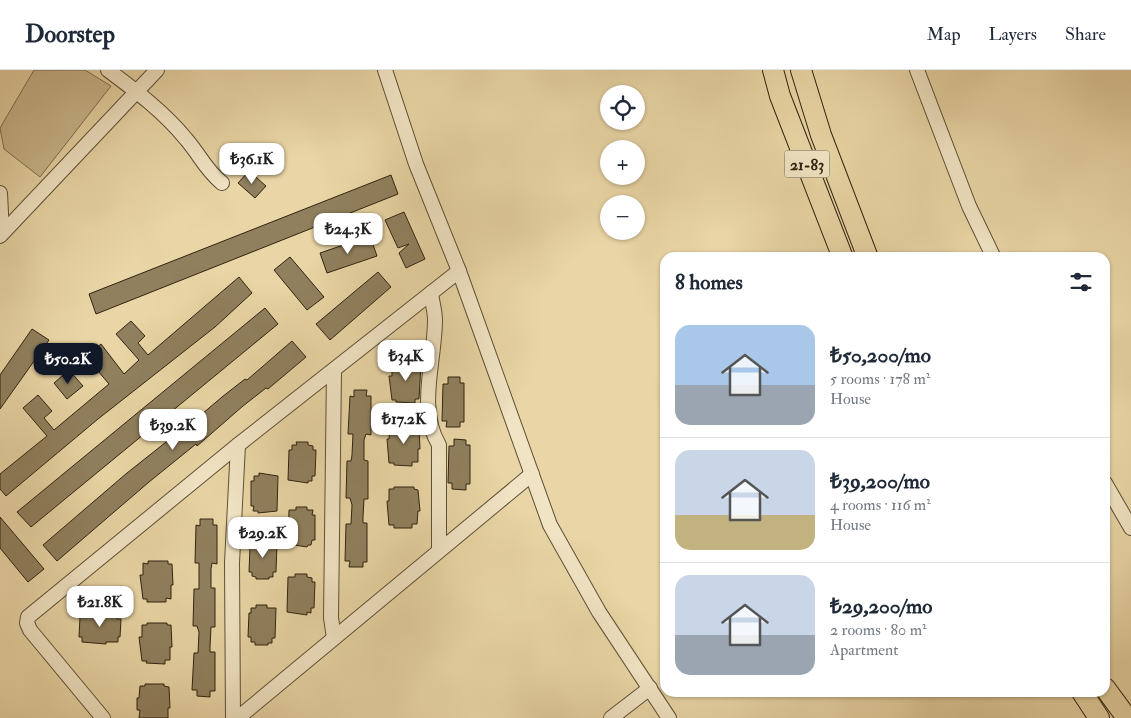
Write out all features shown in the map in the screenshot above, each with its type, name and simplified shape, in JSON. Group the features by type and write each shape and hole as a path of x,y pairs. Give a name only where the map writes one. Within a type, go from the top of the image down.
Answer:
{"highway":[{"name":"21-83","path":"773,70 780,96 841,252"},
{"name":"21-83","path":"801,70 821,135 866,252"},
{"path":"1110,695 1127,718"},
{"path":"1085,697 1099,718"}],"street":[{"path":"108,70 137,91 187,140 209,172 222,183"},
{"path":"1,234 156,70"},
{"path":"385,70 416,164 459,271 550,525 599,612 669,718"},
{"path":"917,70 969,206 991,252"},
{"path":"0,192 1,234"},
{"path":"103,718 30,630 27,623 28,617 238,445 459,271"},
{"path":"431,293 435,319 428,416 432,432 439,445 439,550"},
{"path":"334,370 330,618 334,638"},
{"path":"233,718 232,563 238,445"},
{"path":"238,718 532,474"},
{"path":"1110,492 1131,528"},
{"path":"611,718 650,688"}],"shaded area":[{"path":"34,70 85,70 111,86 40,177 4,149 0,128"}],"building":[{"path":"249,171 266,186 255,198 238,183"},
{"path":"391,175 398,194 96,314 89,294"},
{"path":"404,212 425,259 406,268 399,253 409,244 398,248 385,220"},
{"path":"370,236 377,256 327,273 320,253"},
{"path":"290,257 324,297 307,310 274,270"},
{"path":"378,272 391,287 330,340 316,324"},
{"path":"239,277 252,293 215,327 98,419 6,496 0,489 0,474 47,436 23,408 38,395 52,411 44,418 54,430 109,384 86,357 101,344 124,374 139,360 116,334 131,321 145,336 138,343 148,355"},
{"path":"265,308 278,324 31,527 17,512"},
{"path":"32,329 49,340 0,409 0,375"},
{"path":"292,341 306,357 268,389 266,388 243,406 197,446 196,444 149,482 57,561 43,545 127,473 176,436 245,379 247,380"},
{"path":"397,362 417,362 417,364 421,364 419,399 415,399 415,403 392,400 389,376 392,376 392,364 397,364"},
{"path":"69,370 83,386 67,399 54,383"},
{"path":"448,377 460,377 460,383 464,383 464,422 460,422 460,427 446,427 447,421 442,421 443,384 448,384"},
{"path":"354,390 367,390 366,396 371,396 371,435 366,434 364,440 364,460 368,461 368,499 364,499 363,523 367,523 367,562 363,562 363,567 349,567 350,561 345,561 346,524 351,524 352,505 350,498 346,498 347,461 351,461 353,434 348,434 350,396 354,397"},
{"path":"395,425 414,425 414,427 419,428 420,449 418,449 418,462 412,462 412,466 389,463 387,439 389,439 390,427 395,427"},
{"path":"454,439 466,440 466,445 470,445 470,484 466,484 466,490 452,489 452,483 448,483 449,446 454,446"},
{"path":"296,442 308,442 308,445 313,446 313,450 316,450 315,476 312,476 312,481 308,481 308,483 288,480 289,450 292,450 292,445 297,445"},
{"path":"259,473 278,476 277,511 258,513 258,511 253,511 254,506 251,506 251,481 254,481 254,476 259,476"},
{"path":"394,487 414,487 414,489 418,490 420,511 418,511 417,524 412,524 412,528 394,528 394,525 389,525 387,501 389,501 389,489 394,489"},
{"path":"296,507 307,507 307,510 313,510 312,515 315,515 315,540 312,540 311,545 307,547 288,544 289,510 296,510"},
{"path":"0,517 44,569 28,582 0,548"},
{"path":"200,519 213,519 213,525 217,525 217,564 212,563 211,569 211,588 215,588 215,627 211,627 210,647 210,652 215,652 215,691 210,691 210,697 197,696 197,690 192,690 194,653 198,653 199,632 197,626 193,626 194,589 199,589 199,563 195,563 196,525 200,526"},
{"path":"257,539 268,539 268,542 277,542 276,572 273,572 273,577 269,577 269,579 256,579 256,577 252,576 252,572 249,572 250,547 252,547 252,542 257,542"},
{"path":"148,561 168,561 168,564 172,564 173,585 171,585 171,599 166,598 166,602 147,602 147,599 143,599 140,575 143,575 143,563 148,564"},
{"path":"295,574 307,574 307,577 312,578 312,582 315,582 314,608 311,608 311,613 307,612 307,615 287,612 288,577 295,577"},
{"path":"256,605 267,605 267,608 276,608 275,638 272,638 272,643 268,643 268,645 255,645 255,642 251,642 251,637 248,637 249,613 251,613 251,608 256,608"},
{"path":"93,611 117,613 117,619 121,619 118,642 106,642 106,644 82,642 82,637 79,637 80,617 82,617 82,613 93,613"},
{"path":"147,623 167,623 167,625 171,625 172,647 170,647 170,660 165,660 165,664 142,661 139,637 142,637 142,625 147,625"},
{"path":"145,684 164,684 164,686 169,687 170,708 168,708 168,718 139,718 140,710 137,710 137,698 139,698 140,686 145,686"}]}
